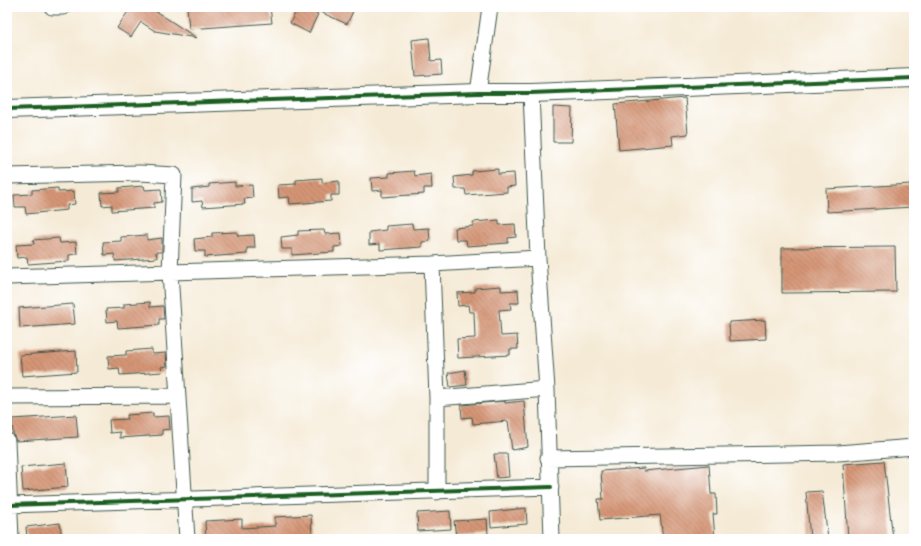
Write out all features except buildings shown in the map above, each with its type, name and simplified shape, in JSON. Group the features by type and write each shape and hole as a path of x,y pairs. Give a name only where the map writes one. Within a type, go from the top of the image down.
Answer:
{"street":[{"path":"52,7 63,7"},
{"path":"478,93 490,7"},
{"path":"7,109 478,93 531,93 914,78"},
{"path":"531,93 538,258 547,389 548,458 552,539"},
{"path":"7,176 174,174 170,272 186,539"},
{"path":"7,277 432,264 538,258"},
{"path":"432,264 437,398 437,492"},
{"path":"437,398 547,389"},
{"path":"7,397 178,396"},
{"path":"7,440 11,539"},
{"path":"548,458 838,453 914,447"},
{"path":"9,505 437,492 550,487"}],"cycle path":[{"path":"7,109 478,93 531,93 914,78"},
{"path":"9,505 551,487"}]}
